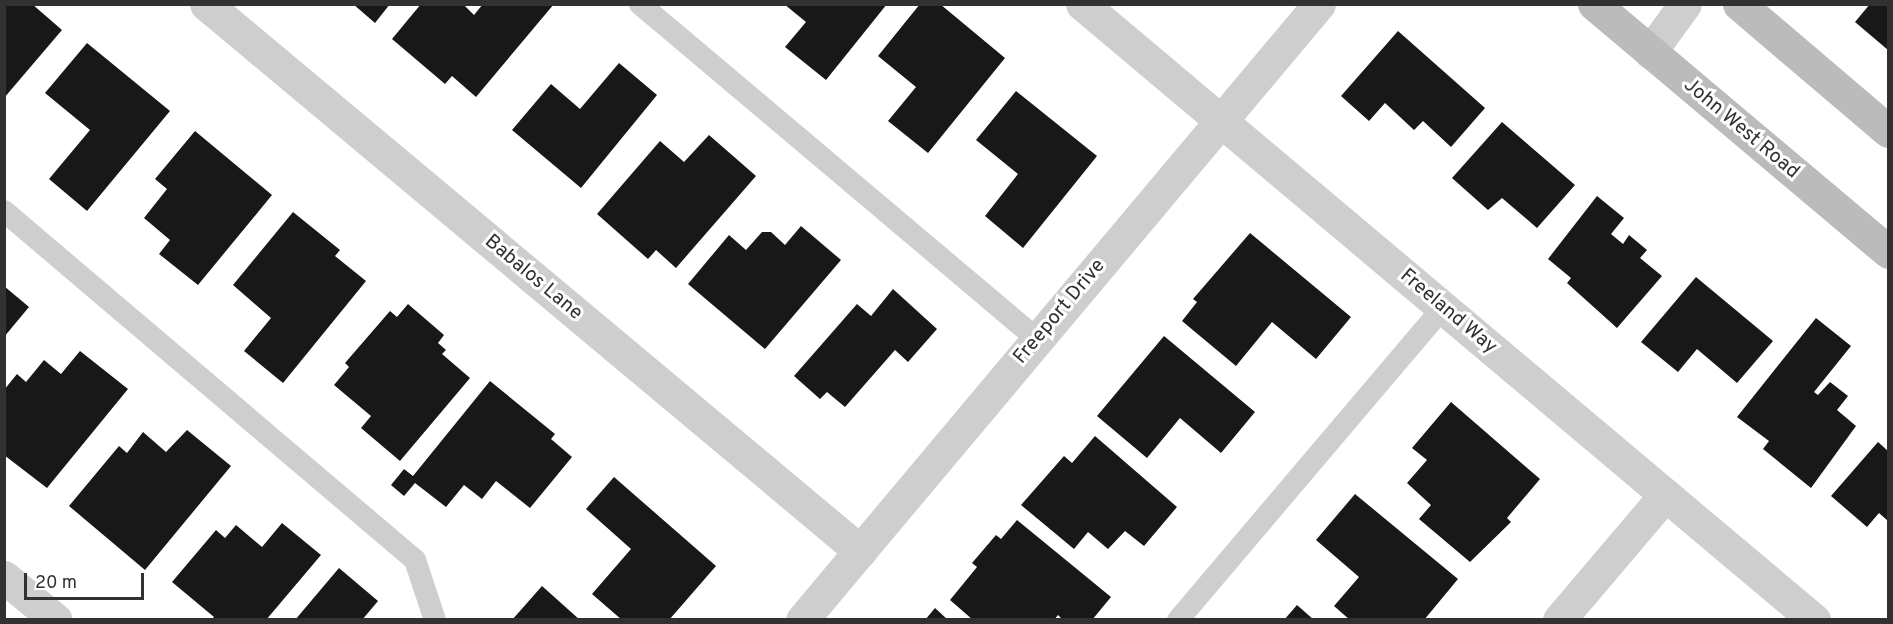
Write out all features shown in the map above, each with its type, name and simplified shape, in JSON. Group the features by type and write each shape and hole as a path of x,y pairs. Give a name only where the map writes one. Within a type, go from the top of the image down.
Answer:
{"main road":[{"name":"John West Road","path":"1594,4 1888,252"},
{"path":"1739,4 1888,131"}],"street":[{"name":"Babalos Lane","path":"206,4 860,550"},
{"name":"Freeland Way","path":"1082,4 1814,620"},
{"name":"Freeport Drive","path":"802,620 1319,4"},
{"path":"1650,52 1685,4"},
{"path":"1559,620 1665,495"},
{"path":"4,576 56,620"}],"lane":[{"path":"640,4 1037,339"},
{"path":"4,212 415,560 435,620"},
{"path":"1178,620 1443,308"}],"building":[{"path":"4,4 32,4 62,30 4,98"},
{"path":"353,4 390,4 375,23"},
{"path":"421,4 463,4 474,15 483,4 554,4 476,97 452,76 445,84 392,39"},
{"path":"784,4 887,4 826,80 785,47 806,22"},
{"path":"920,4 940,4 1005,58 928,153 888,121 916,87 878,56"},
{"path":"1870,4 1888,4 1888,50 1855,22"},
{"path":"1398,31 1485,108 1451,147 1423,121 1414,130 1385,103 1369,121 1341,96"},
{"path":"87,43 170,111 87,211 49,179 90,130 45,93"},
{"path":"619,63 657,95 581,188 512,130 551,84 580,109"},
{"path":"1016,91 1097,156 1023,248 985,216 1018,174 976,140"},
{"path":"1502,122 1575,185 1537,228 1502,198 1488,210 1452,178"},
{"path":"195,131 272,195 198,285 159,254 170,240 144,218 167,189 155,179"},
{"path":"709,135 756,176 676,268 656,250 648,259 597,214 660,141 684,162"},
{"path":"1597,196 1624,218 1611,234 1623,244 1629,235 1647,250 1640,258 1662,276 1617,328 1567,283 1571,278 1548,259"},
{"path":"293,212 340,250 335,256 366,281 283,383 244,351 271,318 233,285"},
{"path":"801,226 841,260 765,349 688,284 729,235 746,250 762,232 771,232 785,245"},
{"path":"1250,233 1351,317 1316,359 1272,322 1236,366 1182,321 1197,302 1193,299"},
{"path":"1696,277 1773,341 1737,383 1697,349 1678,372 1641,342"},
{"path":"4,286 29,307 4,337"},
{"path":"893,289 937,329 908,362 895,350 845,407 827,392 820,399 794,376 857,304 871,316"},
{"path":"408,304 444,335 438,343 446,350 442,354 470,378 400,461 361,428 371,416 334,385 349,367 345,363 390,311 397,317"},
{"path":"1816,318 1851,346 1814,392 1818,395 1830,382 1848,396 1837,410 1856,426 1811,488 1763,449 1769,441 1737,417"},
{"path":"1164,336 1255,412 1221,453 1180,418 1147,458 1097,416"},
{"path":"80,351 128,389 47,488 4,455 4,390 17,374 26,382 44,360 61,374"},
{"path":"490,381 555,434 551,439 572,457 530,508 496,481 482,499 464,485 446,507 415,483 404,496 391,485 404,469 413,476"},
{"path":"1451,402 1540,479 1507,518 1511,522 1470,562 1419,519 1431,505 1407,483 1427,460 1412,448"},
{"path":"187,430 231,466 145,570 69,506 119,446 127,453 143,432 166,452"},
{"path":"1095,436 1177,507 1144,546 1125,531 1108,549 1088,532 1074,549 1021,505 1064,456 1072,463"},
{"path":"1878,442 1888,451 1888,521 1879,513 1867,527 1831,496"},
{"path":"614,477 716,566 669,620 622,620 592,594 631,549 586,509"},
{"path":"1355,494 1458,579 1424,620 1350,620 1334,606 1359,577 1316,540"},
{"path":"1017,520 1111,597 1092,620 1063,620 1058,615 1054,620 973,620 950,600 977,567 972,563 996,535 1001,539"},
{"path":"282,523 321,555 266,620 211,620 214,617 172,582 216,530 225,538 236,525 262,547"},
{"path":"339,568 378,601 362,620 295,620"},
{"path":"542,586 580,620 512,620"},
{"path":"1297,605 1314,620 1284,620"},
{"path":"935,608 948,620 925,620"}]}
